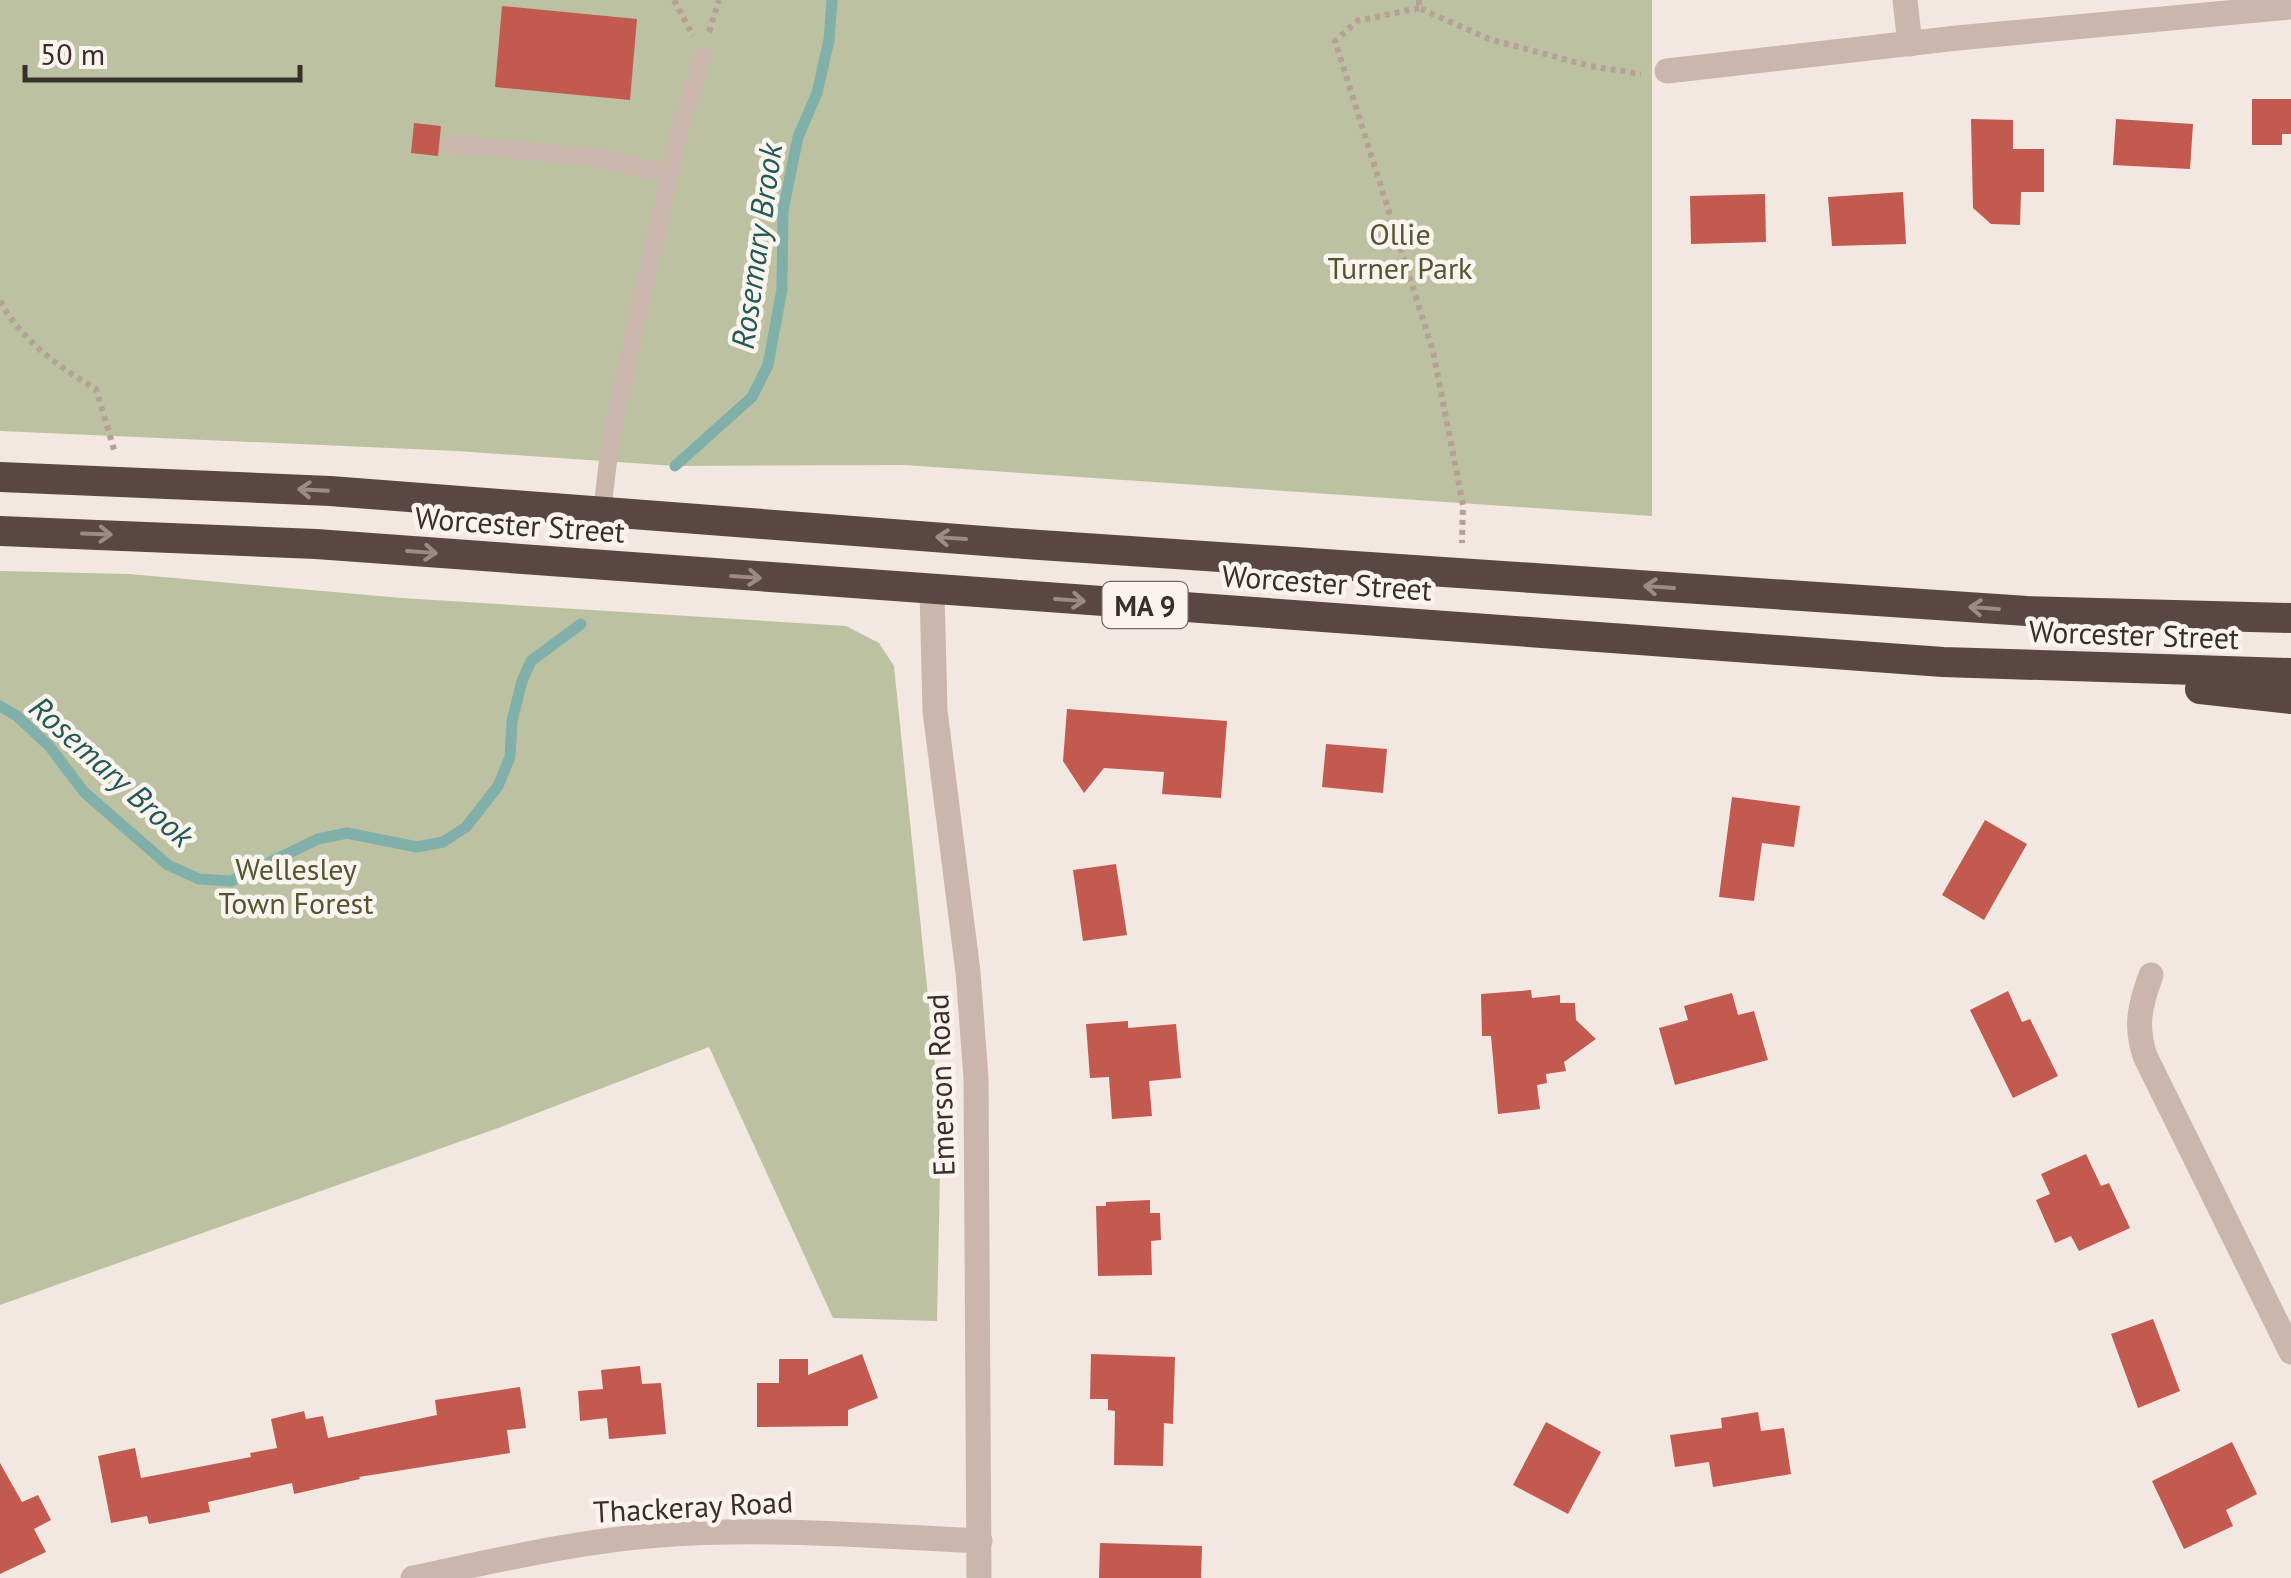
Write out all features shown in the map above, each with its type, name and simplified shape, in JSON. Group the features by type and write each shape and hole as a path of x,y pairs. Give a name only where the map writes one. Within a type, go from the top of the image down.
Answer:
{"highway":[{"name":"Worcester Street","path":"0,477 330,491 2027,611 2291,618"},
{"name":"Worcester Street","path":"0,531 316,544 1943,662 2291,673"},
{"path":"1943,662 2291,699"}],"street":[{"path":"1905,0 1910,44"},
{"path":"1667,71 2291,7"},
{"name":"Emerson Road","path":"932,591 936,710 968,972 976,1078 979,1578"},
{"path":"2151,974 2138,1012 2146,1056 2291,1352"},
{"name":"Thackeray Road","path":"413,1578 574,1546 659,1535 773,1532 980,1541"}],"lane":[{"path":"602,512 611,436 669,174 702,55"},
{"path":"450,144 592,156 669,174"}],"path":[{"path":"674,0 702,55"},
{"path":"1460,573 1463,505 1433,351 1335,41 1357,20 1419,4 1489,39 1590,66 1636,74 1667,71"},
{"path":"0,301 9,317 59,367 96,390 122,482"}],"green space":[{"name":"Ollie Turner Park","path":"0,0 1652,0 1652,516 904,465 675,466 457,451 0,431"},
{"name":"Wellesley Town Forest","path":"0,571 129,574 402,598 846,626 879,643 894,666 941,1123 937,1321 833,1318 709,1047 501,1127 0,1305"}],"building":[{"path":"502,6 637,19 630,100 495,87"},
{"path":"2252,99 2291,99 2291,134 2282,134 2282,145 2252,145"},
{"path":"1971,119 2013,120 2013,149 2044,149 2044,192 2021,192 2020,225 1991,224 1973,208"},
{"path":"2116,119 2193,124 2190,169 2113,165"},
{"path":"414,123 441,126 438,156 411,153"},
{"path":"1903,192 1906,244 1832,246 1828,197"},
{"path":"1765,194 1766,242 1691,244 1690,196"},
{"path":"1067,709 1227,721 1221,798 1162,794 1164,772 1104,768 1084,793 1063,761"},
{"path":"1326,744 1387,749 1383,793 1322,787"},
{"path":"1732,797 1800,806 1794,847 1762,843 1754,901 1719,897"},
{"path":"1985,820 2027,844 1984,920 1942,895"},
{"path":"1116,864 1127,935 1083,941 1073,870"},
{"path":"1531,990 1532,998 1560,995 1560,1003 1575,1003 1576,1020 1596,1039 1564,1062 1566,1071 1546,1074 1547,1083 1537,1085 1540,1109 1498,1114 1491,1036 1482,1036 1481,994"},
{"path":"2008,991 2022,1022 2030,1019 2058,1076 2013,1098 1970,1010"},
{"path":"1732,993 1738,1015 1754,1011 1768,1060 1675,1085 1659,1028 1688,1020 1684,1006"},
{"path":"1128,1021 1128,1028 1176,1024 1181,1078 1149,1081 1152,1116 1112,1119 1109,1077 1090,1078 1086,1024"},
{"path":"2086,1154 2101,1186 2109,1183 2130,1228 2079,1251 2071,1236 2055,1243 2036,1200 2050,1194 2041,1174"},
{"path":"1150,1200 1150,1213 1160,1213 1161,1240 1151,1241 1152,1275 1098,1276 1096,1206"},
{"path":"2153,1319 2180,1391 2138,1408 2111,1334"},
{"path":"862,1354 878,1398 848,1410 848,1426 757,1427 757,1383 779,1383 779,1359 808,1359 808,1375"},
{"path":"1091,1354 1175,1357 1173,1424 1164,1423 1163,1466 1114,1465 1115,1411 1108,1410 1108,1399 1090,1399"},
{"path":"640,1366 642,1384 661,1383 666,1434 609,1439 607,1418 580,1421 578,1391 603,1389 601,1370"},
{"path":"520,1387 526,1428 507,1430 510,1453 359,1477 294,1494 292,1483 208,1502 210,1512 149,1524 147,1516 111,1523 98,1456 135,1448 141,1478 251,1457 250,1453 277,1448 271,1419 304,1411 306,1419 323,1416 328,1438 437,1415 435,1400"},
{"path":"1758,1412 1761,1431 1784,1428 1791,1474 1713,1487 1709,1462 1675,1467 1670,1435 1722,1428 1721,1418"},
{"path":"1546,1422 1601,1452 1568,1514 1513,1485"},
{"path":"2232,1442 2257,1494 2226,1510 2233,1526 2184,1549 2152,1481"},
{"path":"0,1463 22,1502 38,1495 51,1520 34,1529 46,1552 0,1574"},
{"path":"1100,1543 1202,1546 1201,1578 1099,1578"}],"waterway":[{"name":"Rosemary Brook","path":"675,466 752,397 768,365 782,289 783,211 798,137 817,93 829,40 832,0"},
{"name":"Rosemary Brook","path":"0,706 17,716 50,747 84,792 168,865 199,879 231,881 318,839 347,833 417,847 443,842 466,827 498,786 510,757 512,721 531,661 581,624"}]}
